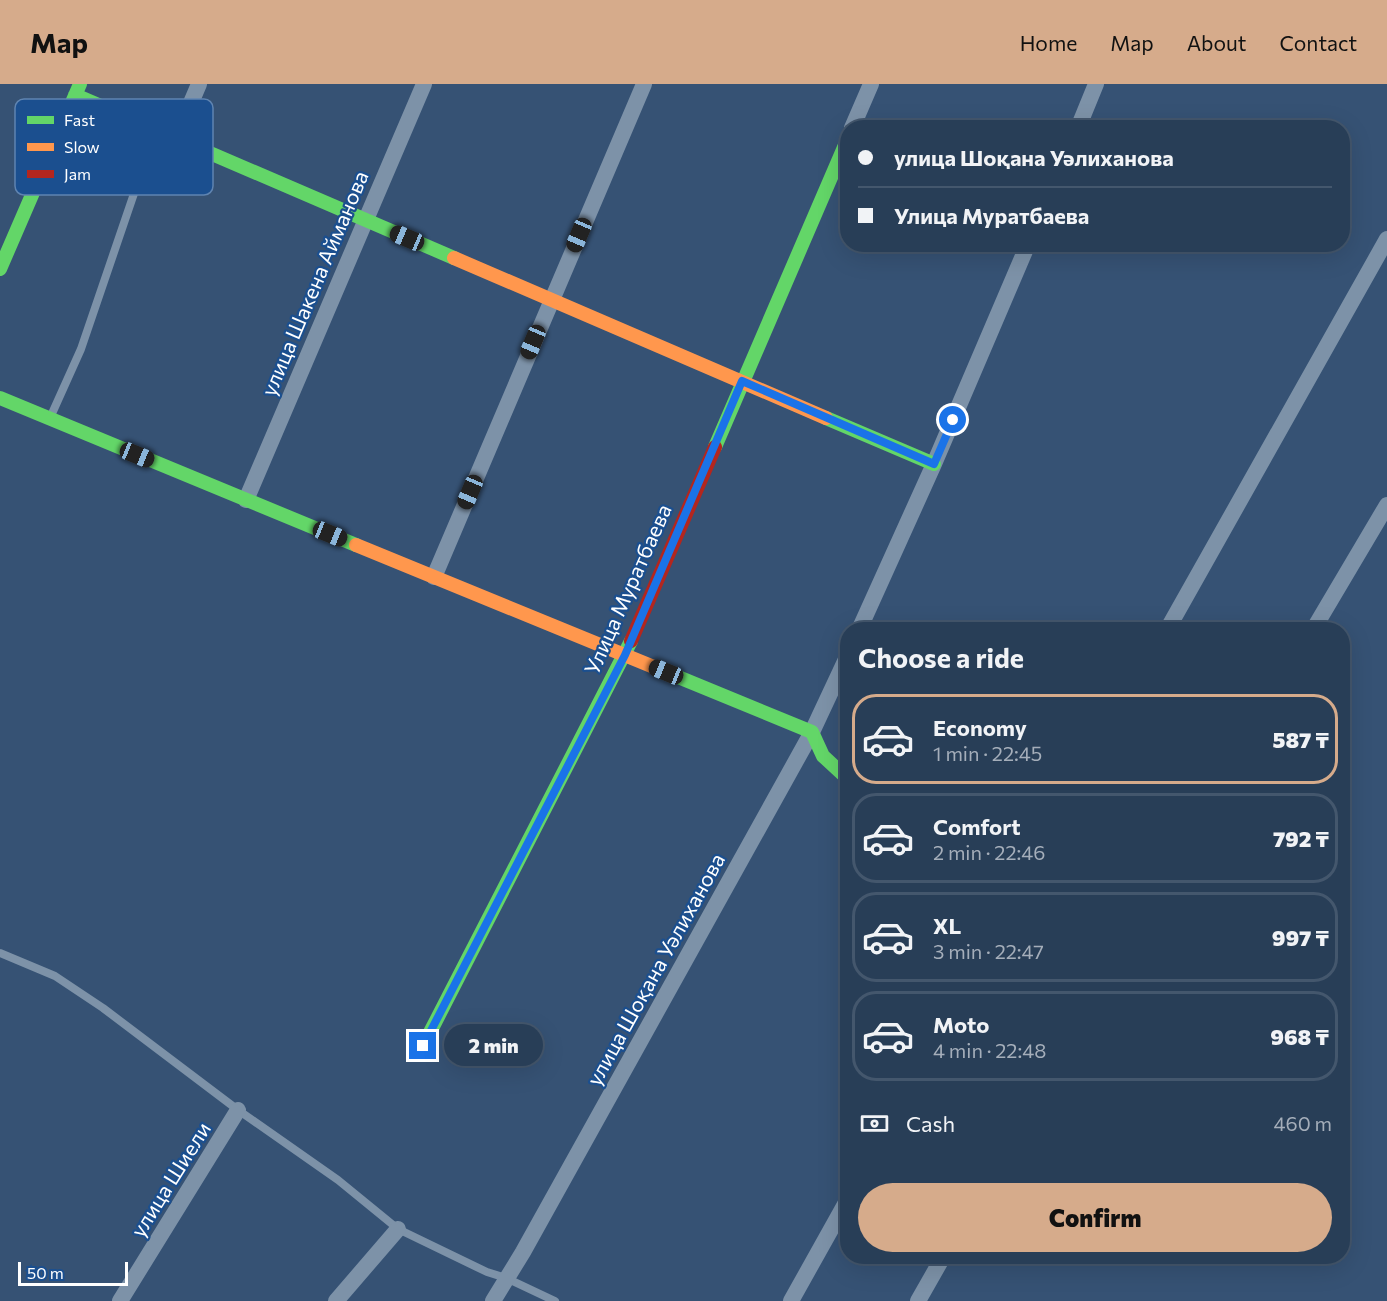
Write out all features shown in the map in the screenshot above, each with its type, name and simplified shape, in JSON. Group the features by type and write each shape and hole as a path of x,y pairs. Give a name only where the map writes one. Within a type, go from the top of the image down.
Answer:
{"street":[{"path":"193,99 199,84"},
{"name":"улица Шакена Айманова","path":"246,500 424,84"},
{"path":"434,577 644,84"},
{"path":"855,120 871,84"},
{"path":"1081,120 1096,84"},
{"path":"78,90 96,99"},
{"path":"213,154 934,464"},
{"name":"Улица Муратбаева","path":"423,1046 625,655 840,156"},
{"path":"0,269 4,249 29,195"},
{"path":"1172,622 1387,239"},
{"path":"863,622 934,464 1025,252"},
{"path":"0,398 812,732 823,756 840,772"},
{"path":"1319,622 1387,505"},
{"name":"улица Шоқана Уәлиханова","path":"493,1301 523,1252 812,732 840,672"},
{"name":"улица Шиели","path":"120,1301 238,1110"},
{"path":"791,1301 840,1213"},
{"path":"336,1301 398,1229"},
{"path":"918,1301 939,1264"}],"lane":[{"path":"50,419 81,349 134,195"},
{"path":"0,953 55,976 103,1008 238,1110 338,1180 398,1229 487,1272 506,1278 555,1301"}],"traffic: fast":[{"path":"74,99 80,84"},
{"path":"75,95 84,99"},
{"path":"213,154 454,258"},
{"path":"715,447 840,157"},
{"path":"0,269 32,195"},
{"path":"0,398 356,545"},
{"path":"826,418 934,464"},
{"path":"423,1046 631,641"},
{"path":"666,672 812,732 823,756 840,772"}],"traffic: slow":[{"path":"454,258 826,418"},
{"path":"356,545 666,672"}],"traffic: jam":[{"path":"631,641 715,447"}],"route":[{"path":"423,1046 625,655 742,381 934,464 953,420"}]}
